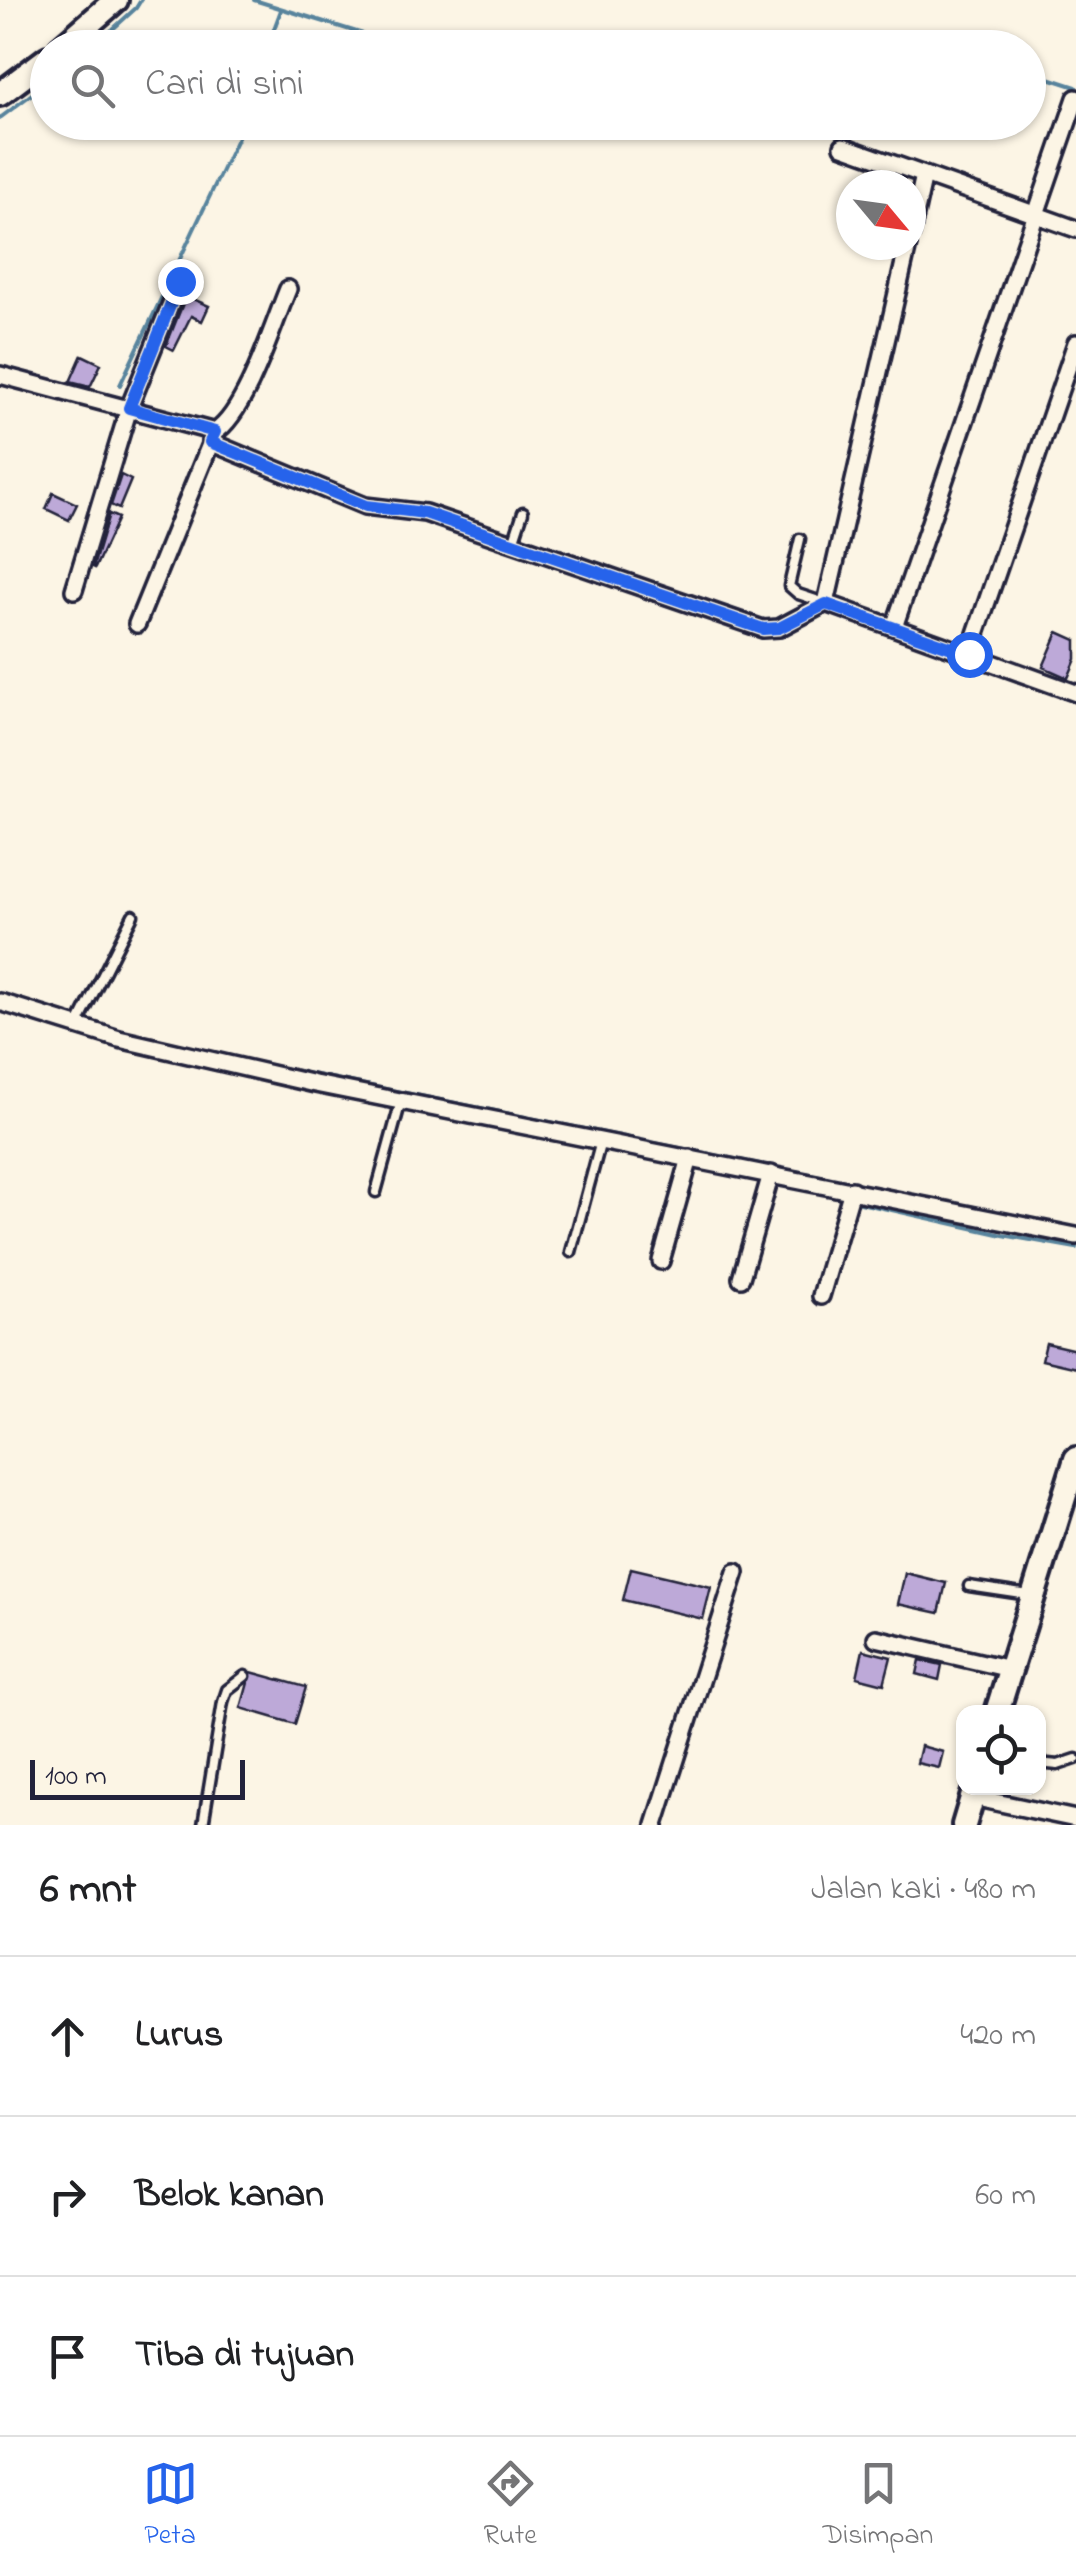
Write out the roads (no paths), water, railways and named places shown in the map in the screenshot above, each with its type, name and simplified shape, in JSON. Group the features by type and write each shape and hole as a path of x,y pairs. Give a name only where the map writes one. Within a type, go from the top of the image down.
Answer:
{"street":[{"path":"81,30 116,0"},
{"path":"0,94 30,72"},
{"path":"894,627 1076,98"},
{"path":"843,146 910,170"},
{"path":"926,176 1076,229"},
{"path":"826,604 905,260"},
{"path":"74,590 129,408 180,281"},
{"path":"136,624 212,437 228,423 239,405 288,289"},
{"path":"969,654 1076,343"},
{"path":"0,376 129,408 212,437 366,506 414,510 763,629 779,628 826,604 1076,693"},
{"path":"0,1002 77,1026 240,1067 1076,1236"},
{"path":"660,1261 690,1158"},
{"path":"742,1278 770,1174"},
{"path":"821,1296 852,1190"},
{"path":"999,1705 1076,1463"},
{"path":"656,1825 736,1572"},
{"path":"876,1638 1010,1669"},
{"path":"964,1825 973,1795"},
{"path":"985,1795 1076,1820"}],"lane":[{"path":"513,543 523,512"},
{"path":"800,539 790,590 826,604"},
{"path":"77,1026 133,915"},
{"path":"376,1192 400,1101"},
{"path":"570,1252 601,1141"},
{"path":"969,1586 1032,1596"},
{"path":"203,1825 227,1690 245,1676"},
{"path":"1046,1764 1058,1765 1076,1759"}],"waterway":[{"path":"112,30 141,0"},
{"path":"254,0 350,30"},
{"path":"274,30 281,10"},
{"path":"1046,77 1076,87"},
{"path":"0,118 30,96"},
{"path":"120,385 236,140"},
{"path":"271,1066 830,1178"},
{"path":"856,1202 1076,1248"}]}
